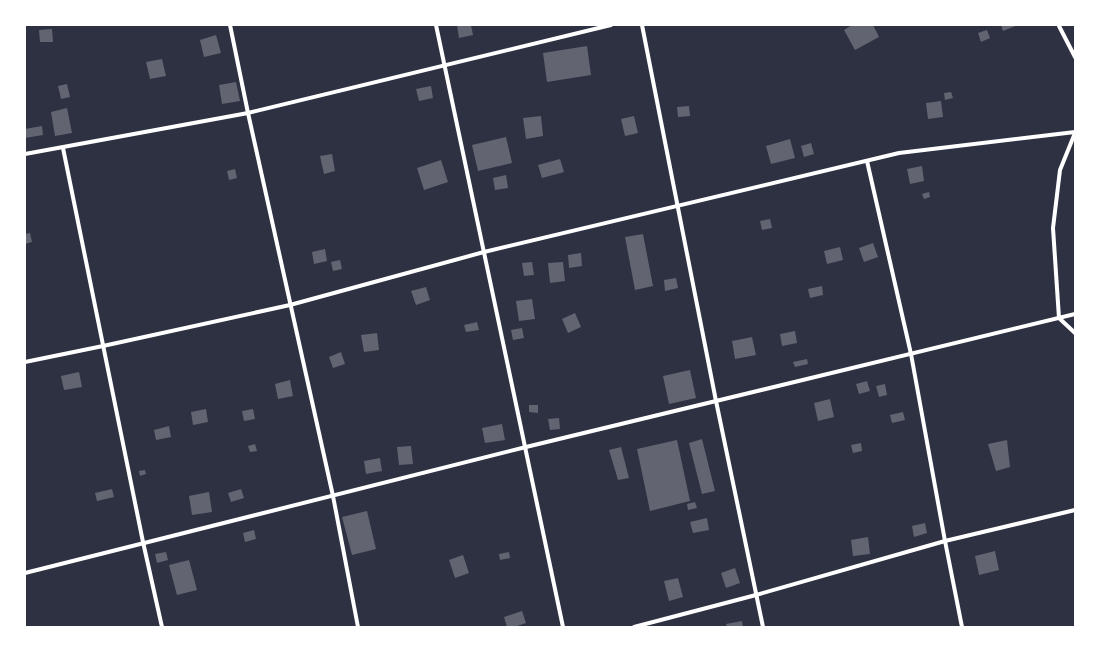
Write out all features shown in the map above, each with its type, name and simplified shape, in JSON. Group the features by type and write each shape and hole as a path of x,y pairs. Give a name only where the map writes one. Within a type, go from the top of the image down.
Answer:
{"street":[{"path":"230,25 248,114 333,496 358,627"},
{"path":"436,25 563,627"},
{"path":"25,154 248,114 611,25"},
{"path":"642,25 716,401 763,627"},
{"path":"1058,26 1075,57"},
{"path":"25,362 290,305 484,252 899,153 1075,132 1060,170 1053,228 1059,318 1075,333"},
{"path":"62,148 142,542 162,627"},
{"path":"867,161 911,354 962,627"},
{"path":"25,573 142,542 333,496 526,447 1075,314"},
{"path":"634,627 756,595 945,542 1075,510"}],"building":[{"path":"457,25 471,25 473,35 459,38"},
{"path":"852,25 873,25 879,37 855,50 844,30"},
{"path":"1001,25 1018,25 1003,31"},
{"path":"52,29 53,42 40,42 39,30"},
{"path":"987,30 990,38 981,42 978,33"},
{"path":"216,35 221,53 204,57 200,40"},
{"path":"587,46 591,75 547,82 543,53"},
{"path":"162,59 166,76 150,79 146,62"},
{"path":"236,82 240,101 222,104 219,85"},
{"path":"67,84 70,97 61,99 58,86"},
{"path":"431,86 433,98 419,101 416,89"},
{"path":"951,92 953,98 945,100 944,93"},
{"path":"941,101 943,117 928,119 926,103"},
{"path":"689,106 690,116 678,117 677,107"},
{"path":"67,108 72,133 55,136 51,112"},
{"path":"541,116 543,136 526,139 523,118"},
{"path":"634,116 638,133 625,136 621,119"},
{"path":"42,126 43,135 25,138 25,129"},
{"path":"506,137 512,163 478,171 472,145"},
{"path":"790,139 795,158 771,164 766,146"},
{"path":"811,143 814,154 804,157 801,146"},
{"path":"332,154 335,171 324,174 320,156"},
{"path":"560,159 564,172 542,178 538,165"},
{"path":"441,160 448,182 424,190 417,168"},
{"path":"922,166 924,181 910,184 907,169"},
{"path":"235,169 237,178 229,180 227,171"},
{"path":"506,175 508,188 495,190 493,178"},
{"path":"929,192 930,197 924,199 922,194"},
{"path":"770,219 772,228 762,230 760,221"},
{"path":"30,233 32,242 25,244 25,234"},
{"path":"643,234 653,286 635,290 625,237"},
{"path":"873,243 878,257 864,262 859,248"},
{"path":"840,247 843,260 827,264 824,251"},
{"path":"325,249 327,261 314,264 312,252"},
{"path":"581,253 582,266 569,268 568,255"},
{"path":"340,260 342,269 333,271 331,262"},
{"path":"532,262 534,275 524,276 522,263"},
{"path":"563,262 565,281 550,283 548,263"},
{"path":"676,278 678,288 665,291 664,280"},
{"path":"822,286 823,295 810,298 808,289"},
{"path":"426,287 430,300 416,305 411,291"},
{"path":"532,299 535,319 519,321 516,301"},
{"path":"575,313 581,327 568,333 562,319"},
{"path":"477,322 479,330 466,332 464,325"},
{"path":"522,328 524,338 513,340 511,330"},
{"path":"795,331 797,343 782,346 780,334"},
{"path":"377,333 379,350 364,352 361,335"},
{"path":"752,337 756,355 735,359 732,341"},
{"path":"341,352 345,364 333,368 329,357"},
{"path":"807,359 808,364 795,367 793,362"},
{"path":"690,370 696,398 669,404 663,376"},
{"path":"79,372 82,387 64,390 61,376"},
{"path":"290,380 293,396 278,399 275,384"},
{"path":"867,381 870,391 859,394 856,384"},
{"path":"885,384 887,395 879,397 876,386"},
{"path":"830,399 834,417 818,421 814,403"},
{"path":"529,405 538,405 538,413 529,412"},
{"path":"206,409 208,422 193,425 191,412"},
{"path":"253,409 255,419 244,421 242,411"},
{"path":"903,412 905,420 892,423 890,415"},
{"path":"559,418 560,429 550,430 548,419"},
{"path":"502,424 505,440 485,443 482,428"},
{"path":"169,426 171,437 156,440 154,430"},
{"path":"702,439 715,491 702,494 689,443"},
{"path":"677,440 690,501 650,511 637,449"},
{"path":"1007,440 1010,467 996,471 988,444"},
{"path":"861,443 862,451 853,453 851,445"},
{"path":"255,444 257,451 250,452 248,446"},
{"path":"411,446 413,464 399,465 397,447"},
{"path":"621,447 629,478 618,480 609,450"},
{"path":"380,458 382,471 366,474 364,461"},
{"path":"145,470 146,474 140,476 139,471"},
{"path":"112,489 114,497 97,501 95,493"},
{"path":"241,489 244,498 231,502 228,493"},
{"path":"209,492 212,512 192,515 189,496"},
{"path":"695,502 697,508 688,510 687,504"},
{"path":"367,511 376,549 352,555 342,517"},
{"path":"707,518 709,530 693,533 690,522"},
{"path":"925,523 927,533 914,537 912,526"},
{"path":"254,530 256,539 245,542 243,533"},
{"path":"868,537 870,554 853,556 851,540"},
{"path":"995,551 999,570 979,575 975,556"},
{"path":"166,552 168,560 157,563 155,554"},
{"path":"509,552 510,558 500,560 499,554"},
{"path":"463,555 469,573 455,578 449,560"},
{"path":"189,560 197,590 177,595 169,565"},
{"path":"735,568 740,583 726,588 721,573"},
{"path":"678,578 683,597 669,601 664,581"},
{"path":"522,611 526,623 514,627 507,627 504,617"},
{"path":"742,621 743,627 727,627 726,624"}]}
